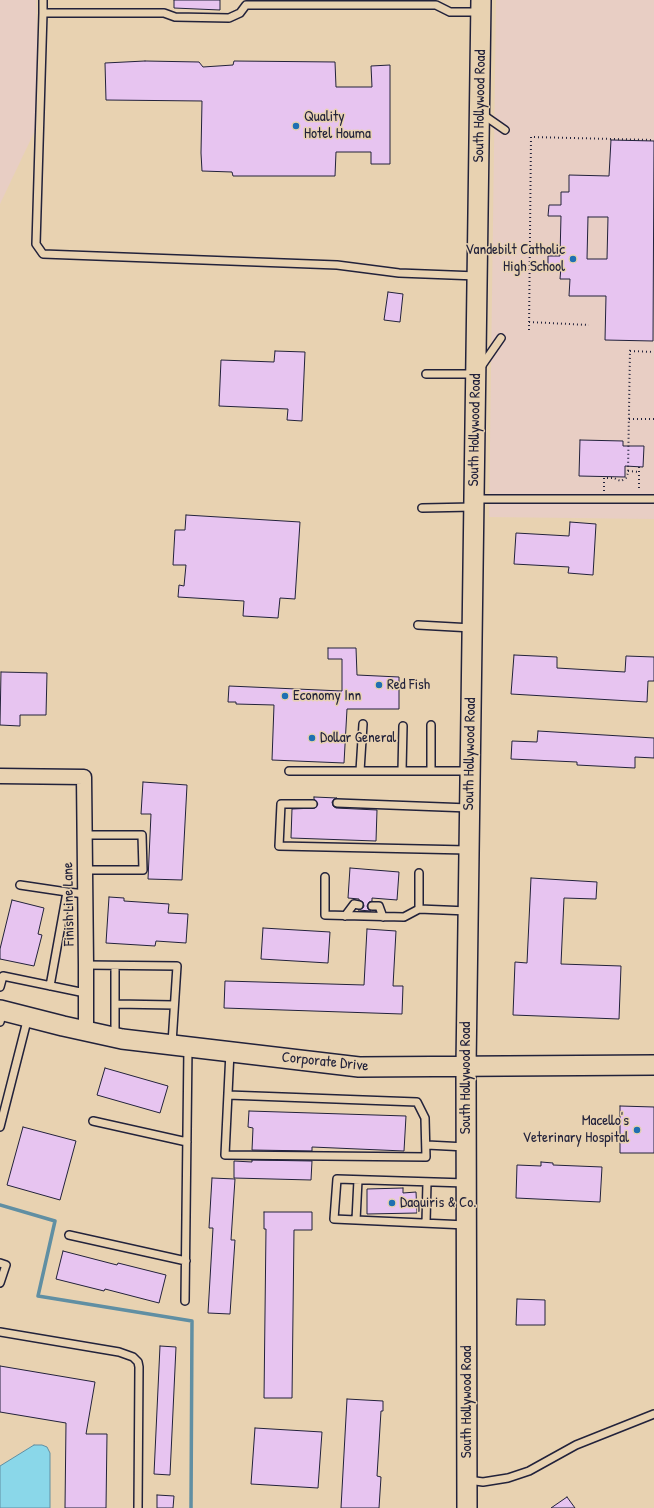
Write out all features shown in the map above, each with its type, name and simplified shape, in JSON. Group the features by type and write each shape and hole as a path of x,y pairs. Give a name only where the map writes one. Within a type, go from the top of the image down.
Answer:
{"main road":[{"name":"South Hollywood Road","path":"467,1508 466,1066 480,113 480,6"},
{"name":"Corporate Drive","path":"1,1014 28,1017 115,1037 359,1067 654,1065"}],"street":[{"name":"Finish Line Lane","path":"0,776 84,777 86,1031"}],"lane":[{"path":"43,0 36,244 43,254 337,265 399,273 477,276"},
{"path":"43,13 164,13 176,17 229,18 240,13 246,5 436,5 450,12 480,6"},
{"path":"480,113 505,130"},
{"path":"426,374 476,374 501,338"},
{"path":"422,508 474,503 654,499"},
{"path":"418,625 472,628"},
{"path":"360,771 363,724"},
{"path":"402,771 403,726"},
{"path":"431,726 431,771"},
{"path":"289,771 470,771"},
{"path":"337,803 470,808"},
{"path":"313,804 281,804 279,846 469,850"},
{"path":"85,836 142,835 143,870 85,870"},
{"path":"419,873 419,909"},
{"path":"325,877 325,916 404,917 419,909 468,911"},
{"path":"20,885 86,894"},
{"path":"50,986 67,892"},
{"path":"345,916 354,904 358,904"},
{"path":"372,906 379,906 383,916"},
{"path":"86,965 177,966 174,1005 180,1046 187,1142 185,1300"},
{"path":"115,966 115,1037"},
{"path":"0,988 3,976 85,993"},
{"path":"115,1004 174,1005"},
{"path":"0,1126 28,1017"},
{"path":"228,1094 418,1102 425,1118 427,1145 426,1158 226,1155 228,1094 230,1051"},
{"path":"93,1121 187,1142"},
{"path":"427,1145 466,1147"},
{"path":"466,1183 337,1179 334,1219 466,1225"},
{"path":"356,1220 358,1180"},
{"path":"426,1223 427,1182"},
{"path":"69,1235 186,1261"},
{"path":"0,1263 6,1265 0,1283"},
{"path":"0,1332 118,1352 133,1357 138,1362 138,1508"},
{"path":"467,1480 482,1482 508,1478 529,1471 576,1445 654,1414"}],"path":[{"path":"529,330 531,136 654,140"},
{"path":"529,322 589,325"},
{"path":"604,499 604,478 614,478 621,481 626,478 628,471 630,350 654,352"},
{"path":"629,419 654,419"},
{"path":"639,467 640,499"},
{"path":"628,471 639,472"}],"shaded area":[{"path":"0,0 36,0 40,120 0,204"},
{"name":"Vandebilt Catholic High School","path":"496,0 654,0 654,519 489,517"}],"water":[{"path":"34,1445 42,1445 47,1447 50,1453 50,1508 0,1508 0,1466"}],"building":[{"path":"174,0 220,0 220,10 174,8"},
{"name":"Quality Hotel Houma","path":"145,61 199,62 203,67 233,65 234,61 335,62 336,87 372,87 371,66 390,65 390,164 371,164 371,152 336,152 335,176 233,176 232,172 202,171 202,101 106,100 105,63"},
{"path":"611,140 654,141 653,341 605,340 606,296 569,296 570,279 560,279 561,267 548,266 548,256 560,256 561,216 548,216 549,205 561,205 561,192 569,192 569,175 609,176","holes":["588,217 608,217 607,259 587,259"]},
{"path":"388,292 403,294 400,322 384,320"},
{"path":"275,351 305,352 302,421 287,420 288,409 219,406 221,360 274,362"},
{"path":"580,440 623,441 623,446 644,446 643,467 625,466 625,477 579,476"},
{"path":"186,515 300,522 295,599 280,598 278,618 243,616 244,601 178,597 179,585 184,586 186,565 173,565 175,530 185,530"},
{"path":"570,522 596,524 593,575 568,573 569,567 514,564 516,533 569,536"},
{"path":"328,648 356,648 357,675 399,677 399,709 347,709 344,763 272,760 274,705 236,704 236,702 228,702 229,686 342,691 342,659 328,659"},
{"path":"514,655 557,657 557,668 625,672 626,656 654,657 654,681 648,681 647,702 511,694"},
{"path":"1,672 47,673 46,715 20,715 20,726 0,725"},
{"path":"538,731 654,738 654,758 635,757 635,768 577,765 577,762 511,759 512,741 537,742"},
{"path":"143,782 187,785 182,880 148,879 151,814 141,814"},
{"path":"314,797 337,798 332,802 333,806 336,808 377,810 376,841 291,838 292,809 315,808 318,804"},
{"path":"350,868 399,872 397,900 372,898 372,901 369,902 367,906 371,911 358,910 363,908 363,902 359,899 348,898"},
{"path":"531,878 597,882 596,899 564,898 561,964 621,966 619,1019 513,1015 515,962 527,963"},
{"path":"109,897 124,898 124,901 169,904 168,913 188,914 186,943 156,941 155,946 106,943"},
{"path":"12,900 44,908 38,934 42,935 34,966 0,959 0,949"},
{"path":"263,928 330,932 328,963 261,959"},
{"path":"367,929 396,931 393,986 403,986 402,1014 224,1008 225,981 364,985"},
{"path":"105,1068 168,1086 160,1113 97,1095"},
{"name":"Macello's Veterinary Hospital","path":"620,1106 654,1107 654,1153 620,1153"},
{"path":"249,1111 406,1116 404,1151 312,1147 312,1151 252,1150 253,1128 248,1127"},
{"path":"23,1127 76,1141 60,1200 7,1185"},
{"path":"252,1160 312,1161 311,1180 234,1178 234,1161 252,1162"},
{"path":"541,1162 553,1163 553,1165 602,1167 600,1202 516,1198 517,1165 541,1166"},
{"path":"212,1178 235,1179 231,1240 235,1240 230,1314 208,1313 213,1228 209,1228"},
{"name":"Daquiris & Co.","path":"403,1188 403,1193 416,1192 417,1213 367,1214 367,1189"},
{"path":"264,1212 312,1212 312,1230 294,1230 292,1398 264,1398 266,1229 264,1229"},
{"path":"63,1251 117,1265 118,1263 166,1275 159,1303 105,1289 104,1291 56,1279"},
{"path":"517,1299 545,1300 545,1325 516,1325"},
{"path":"160,1346 176,1347 170,1475 154,1474"},
{"path":"0,1366 95,1382 86,1434 107,1434 106,1508 65,1508 66,1423 0,1412"},
{"path":"347,1399 383,1401 377,1476 381,1477 379,1508 341,1508"},
{"path":"255,1428 322,1432 318,1488 251,1484"},
{"path":"157,1495 174,1496 173,1508 157,1508"},
{"path":"567,1497 575,1508 551,1508"}],"waterway":[{"path":"0,1205 55,1221 38,1296 192,1321 191,1508"}],"place":[{"name":"Quality Hotel Houma","path":"296,126"},
{"name":"Vandebilt Catholic High School","path":"573,259"},
{"name":"Red Fish","path":"379,685"},
{"name":"Economy Inn","path":"285,696"},
{"name":"Dollar General","path":"312,738"},
{"name":"Macello's Veterinary Hospital","path":"637,1130"},
{"name":"Daquiris & Co.","path":"392,1203"}]}
